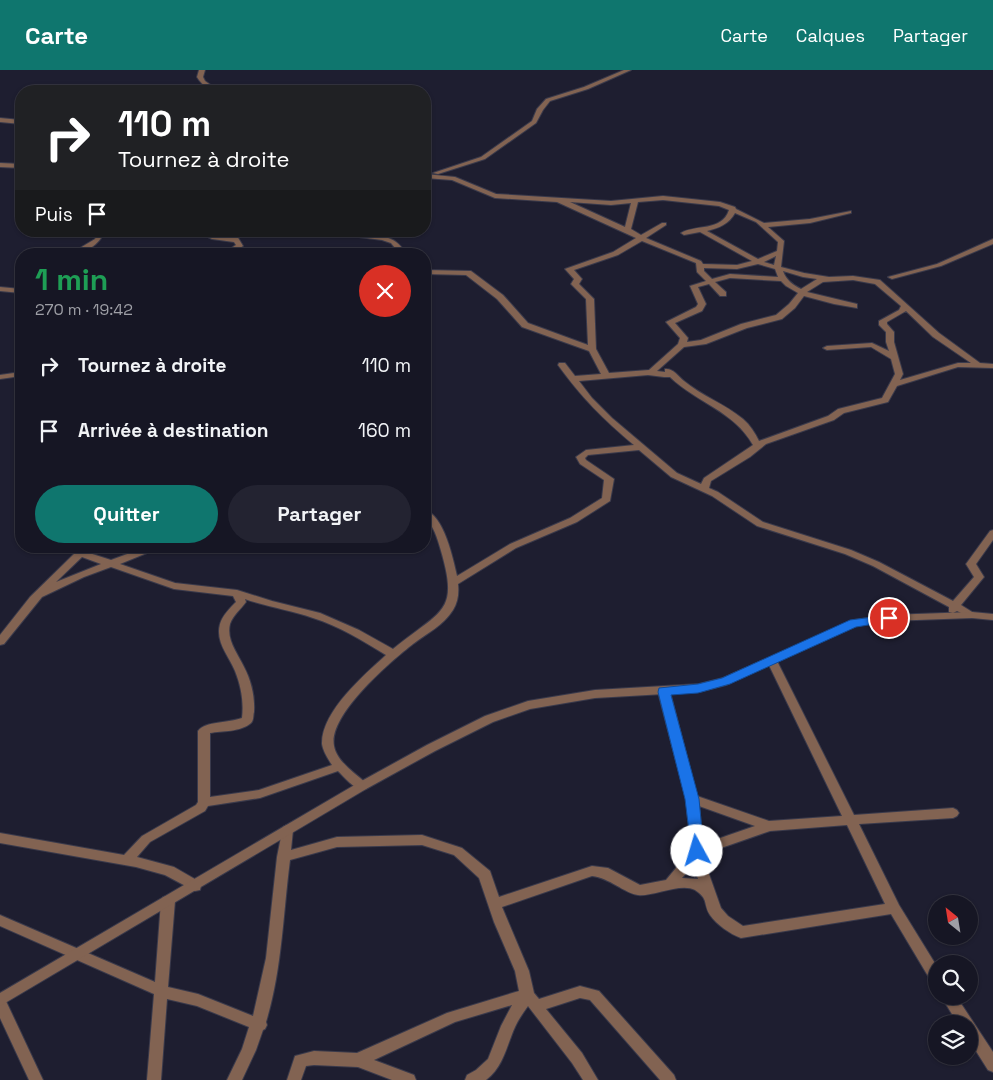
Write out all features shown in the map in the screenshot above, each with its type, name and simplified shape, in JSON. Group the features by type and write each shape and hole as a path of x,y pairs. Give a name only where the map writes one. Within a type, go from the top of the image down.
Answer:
{"street":[{"path":"202,70 200,76 207,85"},
{"path":"431,174 457,168 483,158 522,128 534,122 540,109 548,100 586,88 628,70"},
{"path":"0,120 15,121"},
{"path":"0,165 15,166"},
{"path":"431,176 453,178 495,196 555,198 611,203 678,199 720,204 733,208 763,225 781,241 778,268 784,279 801,292 854,306"},
{"path":"555,198 599,220 627,230 641,238 699,262 700,272 723,294"},
{"path":"627,230 634,202"},
{"path":"684,232 722,224 729,219 733,208"},
{"path":"763,225 810,221 849,212"},
{"path":"606,375 592,349 590,299 575,284 578,279 569,269 609,258 628,249 641,238 664,224"},
{"path":"700,230 758,262 803,275 833,278 868,279 892,276 939,265 993,241"},
{"path":"84,248 98,240 99,237"},
{"path":"212,237 237,240"},
{"path":"235,237 240,246 236,248"},
{"path":"379,237 393,242 398,248"},
{"path":"700,266 737,268 758,262 780,252"},
{"path":"431,272 468,273 500,297 525,325 592,349"},
{"path":"573,379 651,372 682,345 684,338 670,322 698,309 702,304 694,286 730,276 784,279"},
{"path":"886,288 892,276"},
{"path":"682,345 703,342 744,326 779,317 792,306 801,292 821,280 833,278"},
{"path":"868,279 886,288 936,335 976,363"},
{"path":"0,289 15,290"},
{"path":"704,489 707,480 763,442 831,418 841,411 885,400 899,374 890,332 883,325 883,321 902,311 905,306"},
{"path":"827,348 872,345 895,358"},
{"path":"894,384 958,365 976,363 993,366"},
{"path":"661,364 687,390 729,412 754,437 758,446"},
{"path":"562,365 589,400 609,420 674,475 715,494 760,524 869,561 953,611"},
{"path":"646,372 664,375 672,374"},
{"path":"0,377 15,375"},
{"path":"454,583 513,546 567,524 596,508 606,499 609,480 583,462 580,457 586,453 642,447"},
{"path":"362,786 331,754 327,744 332,723 371,674 393,654 442,617 451,606 454,583 438,528 431,520"},
{"path":"953,611 979,577 971,564 993,533"},
{"path":"0,642 75,553"},
{"path":"85,553 109,564 136,571 174,586 237,593 269,604 316,614 355,632 393,654"},
{"path":"40,594 139,553"},
{"path":"127,860 146,839 201,808 204,802 204,731 236,725 247,720 249,706 246,686 238,666 229,652 225,636 226,624 241,602 237,593"},
{"path":"36,1080 0,1001 362,786 472,727 528,705 595,694 664,692 698,688 726,681 854,623 953,611 993,617"},
{"path":"772,661 894,908 928,964"},
{"path":"664,692 692,799 697,851 715,911 723,920 741,932 894,908"},
{"path":"204,802 260,794 341,766"},
{"path":"692,799 769,826"},
{"path":"670,884 697,851 769,826 953,813"},
{"path":"234,1080 246,1059 260,1025 271,978 287,830"},
{"path":"0,838 127,860 169,871 195,886"},
{"path":"283,857 337,842 422,840 458,851 485,875 532,1001 591,1080"},
{"path":"495,904 592,872 603,872 639,890 670,884 694,883 709,894"},
{"path":"154,1080 168,901"},
{"path":"0,920 161,991 198,1000 260,1025"},
{"path":"358,1060 452,1017 580,992 594,995 669,1080"},
{"path":"472,1080 486,1073 502,1050 508,1025 532,1001"},
{"path":"978,1042 993,1065"},
{"path":"294,1080 300,1061 314,1058 358,1060 409,1080"}],"route":[{"path":"697,851 692,799 664,692 698,688 726,681 854,623 889,618"}]}
